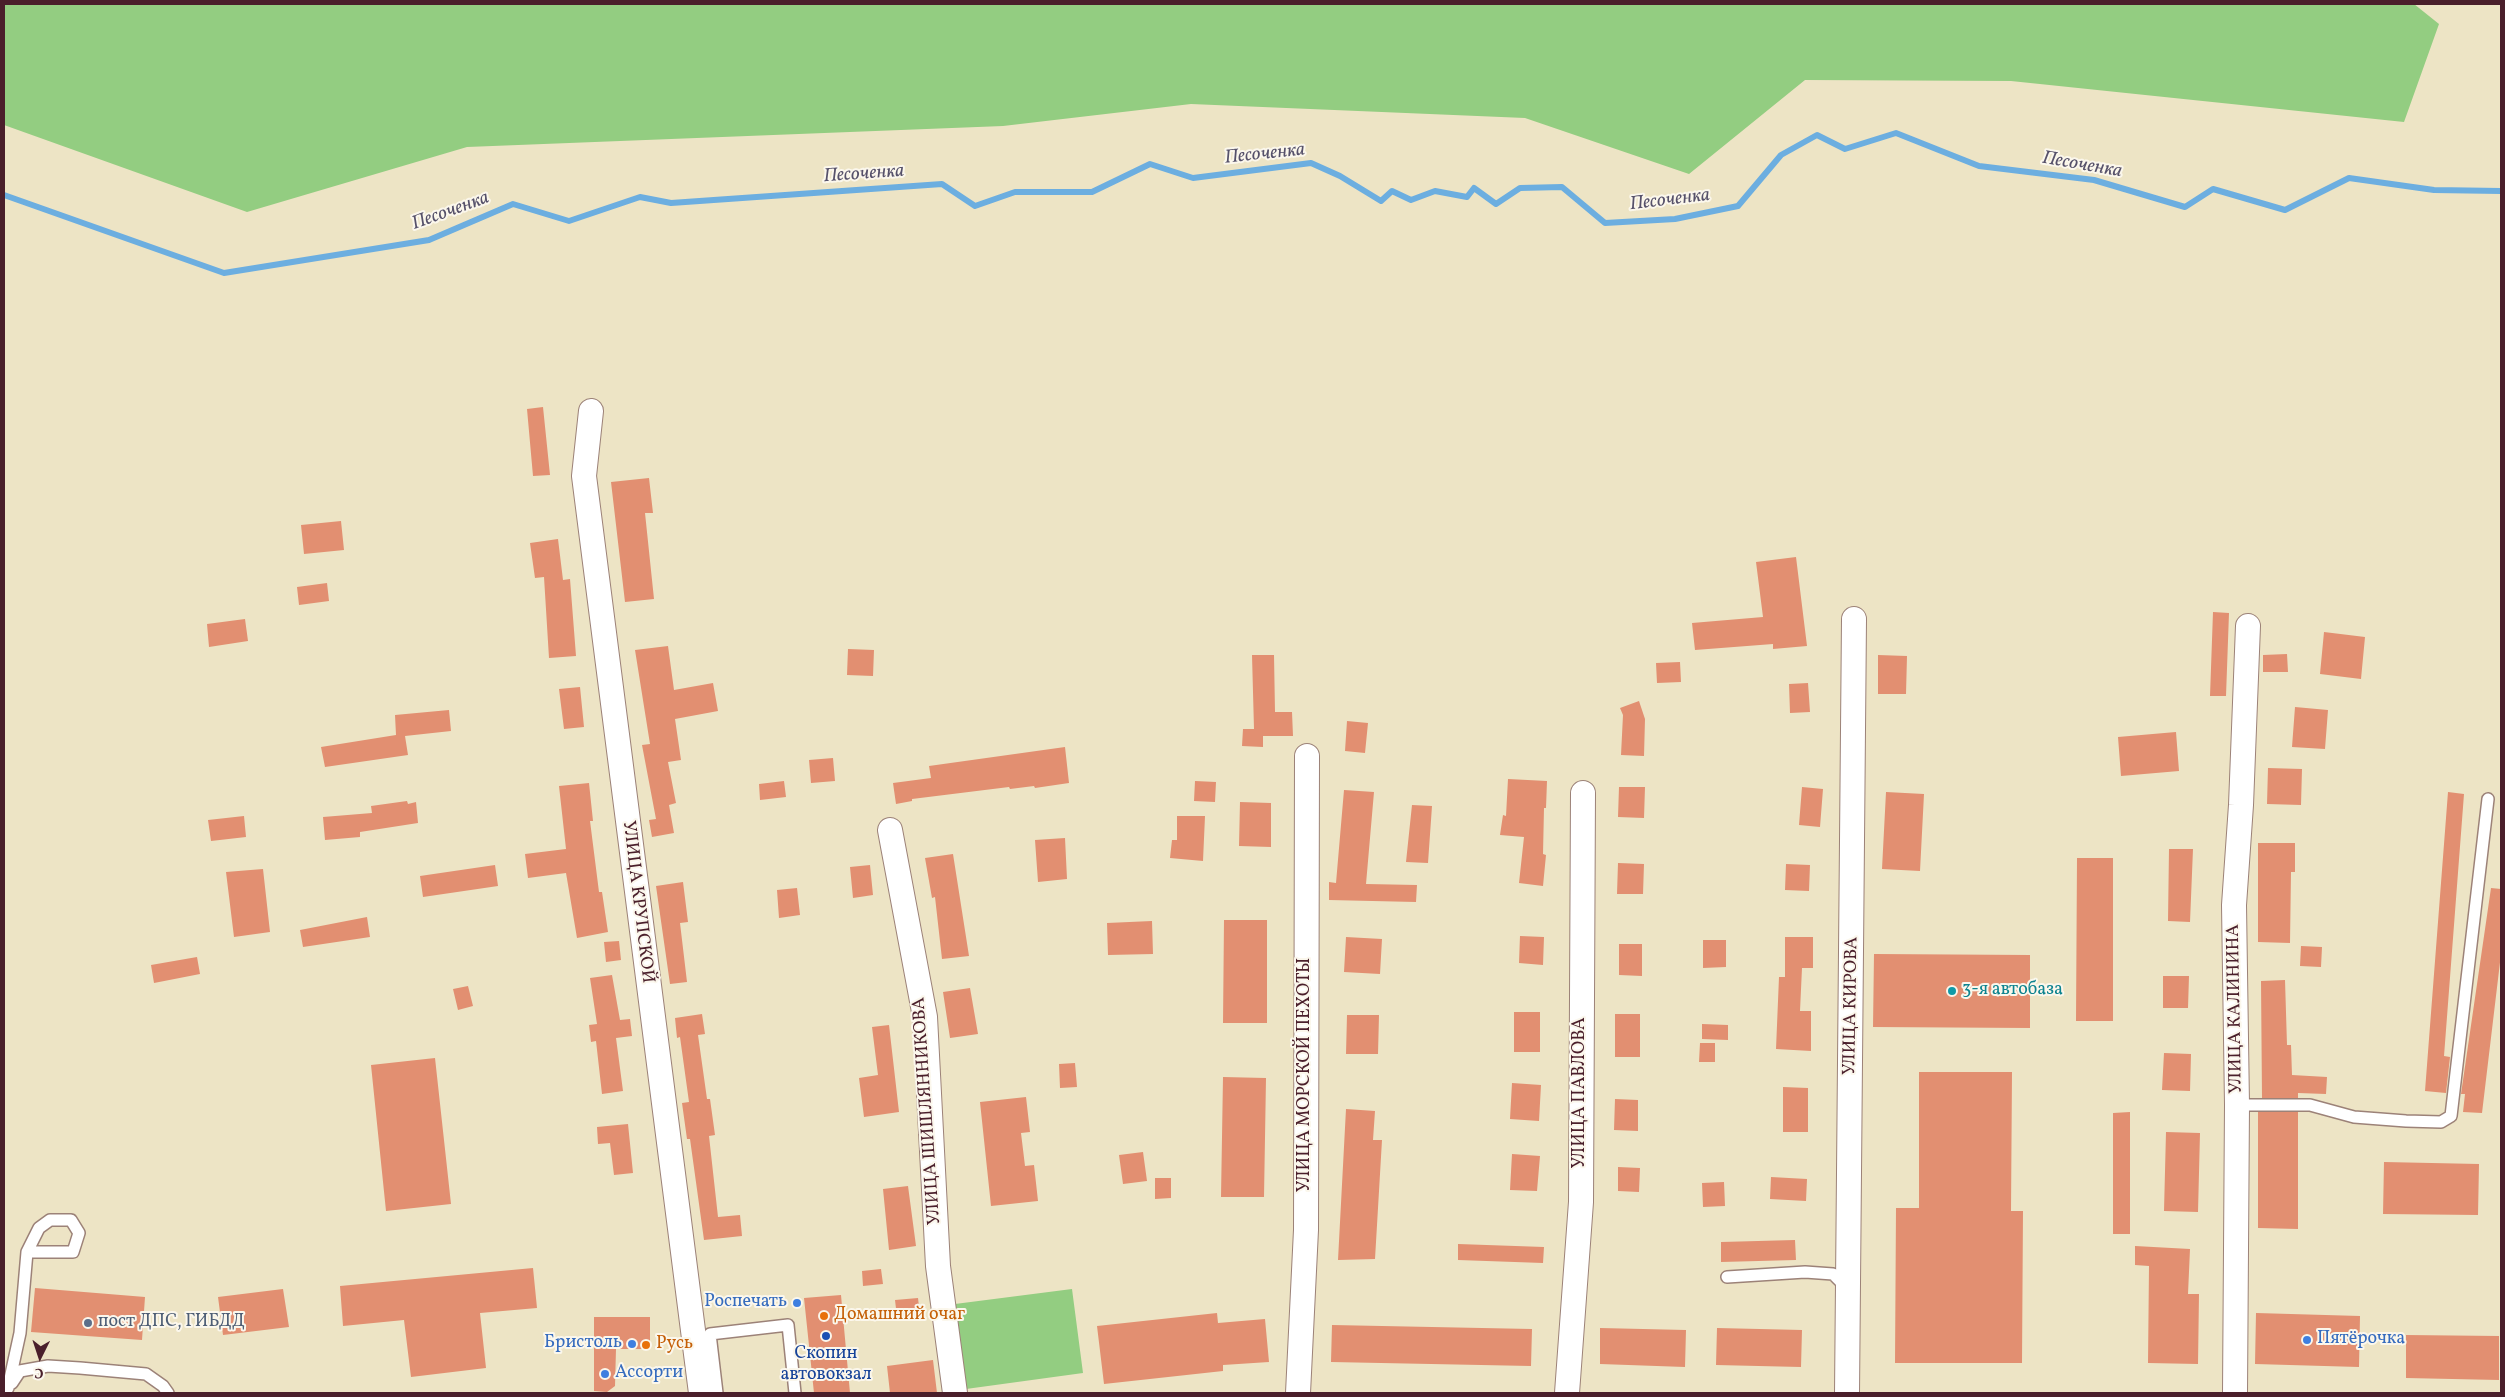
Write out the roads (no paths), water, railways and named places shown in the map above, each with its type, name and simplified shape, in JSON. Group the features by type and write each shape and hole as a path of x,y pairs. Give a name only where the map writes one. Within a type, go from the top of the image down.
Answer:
{"street":[{"name":"УЛИЦА КРУПСКОЙ","path":"591,411 584,476 701,1393"},
{"name":"УЛИЦА КИРОВА","path":"1848,1393 1854,619"},
{"name":"УЛИЦА КАЛИНИНА","path":"2235,1393 2237,1105 2234,905 2241,805 2248,626"},
{"name":"УЛИЦА МОРСКОЙ ПЕХОТЫ","path":"1298,1393 1306,1230 1307,756"},
{"name":"УЛИЦА ПАВЛОВА","path":"1567,1393 1581,1202 1583,792"},
{"name":"УЛИЦА ШИШЛЯННИКОВА","path":"890,830 925,1018 938,1266 955,1393"}],"lane":[{"path":"2237,1105 2310,1105 2354,1117 2406,1121 2441,1122 2451,1116 2488,799"},
{"path":"8,1390 20,1333 27,1252 39,1228 50,1220 70,1220 79,1233 73,1252 27,1252"},
{"path":"1727,1277 1805,1272 1833,1274 1849,1290"},
{"path":"718,1393 710,1334 788,1325 795,1393"},
{"path":"8,1390 20,1371 48,1366 146,1374 163,1386 168,1393"}],"waterway":[{"name":"Песоченка","path":"4,195 224,273 429,240 513,204 569,221 640,197 671,203 942,184 975,206 1015,192 1092,192 1150,164 1193,178 1311,163 1340,176 1381,201 1392,191 1411,200 1435,191 1467,197 1474,188 1496,204 1520,188 1562,187 1605,223 1675,219 1738,206 1781,155 1817,135 1845,149 1896,133 1979,166 2094,180 2185,207 2213,189 2285,210 2349,178 2434,190 2501,191"}],"place":[{"name":"3-я автобаза","path":"1952,991"},
{"name":"Роспечать","path":"797,1303"},
{"name":"Домашний очаг","path":"824,1316"},
{"name":"пост ДПС, ГИБДД","path":"88,1323"},
{"name":"Скопин автовокзал","path":"826,1336"},
{"name":"Пятёрочка","path":"2307,1340"},
{"name":"Бристоль","path":"632,1344"},
{"name":"Русь","path":"646,1345"},
{"name":"Ассорти","path":"605,1374"}]}
